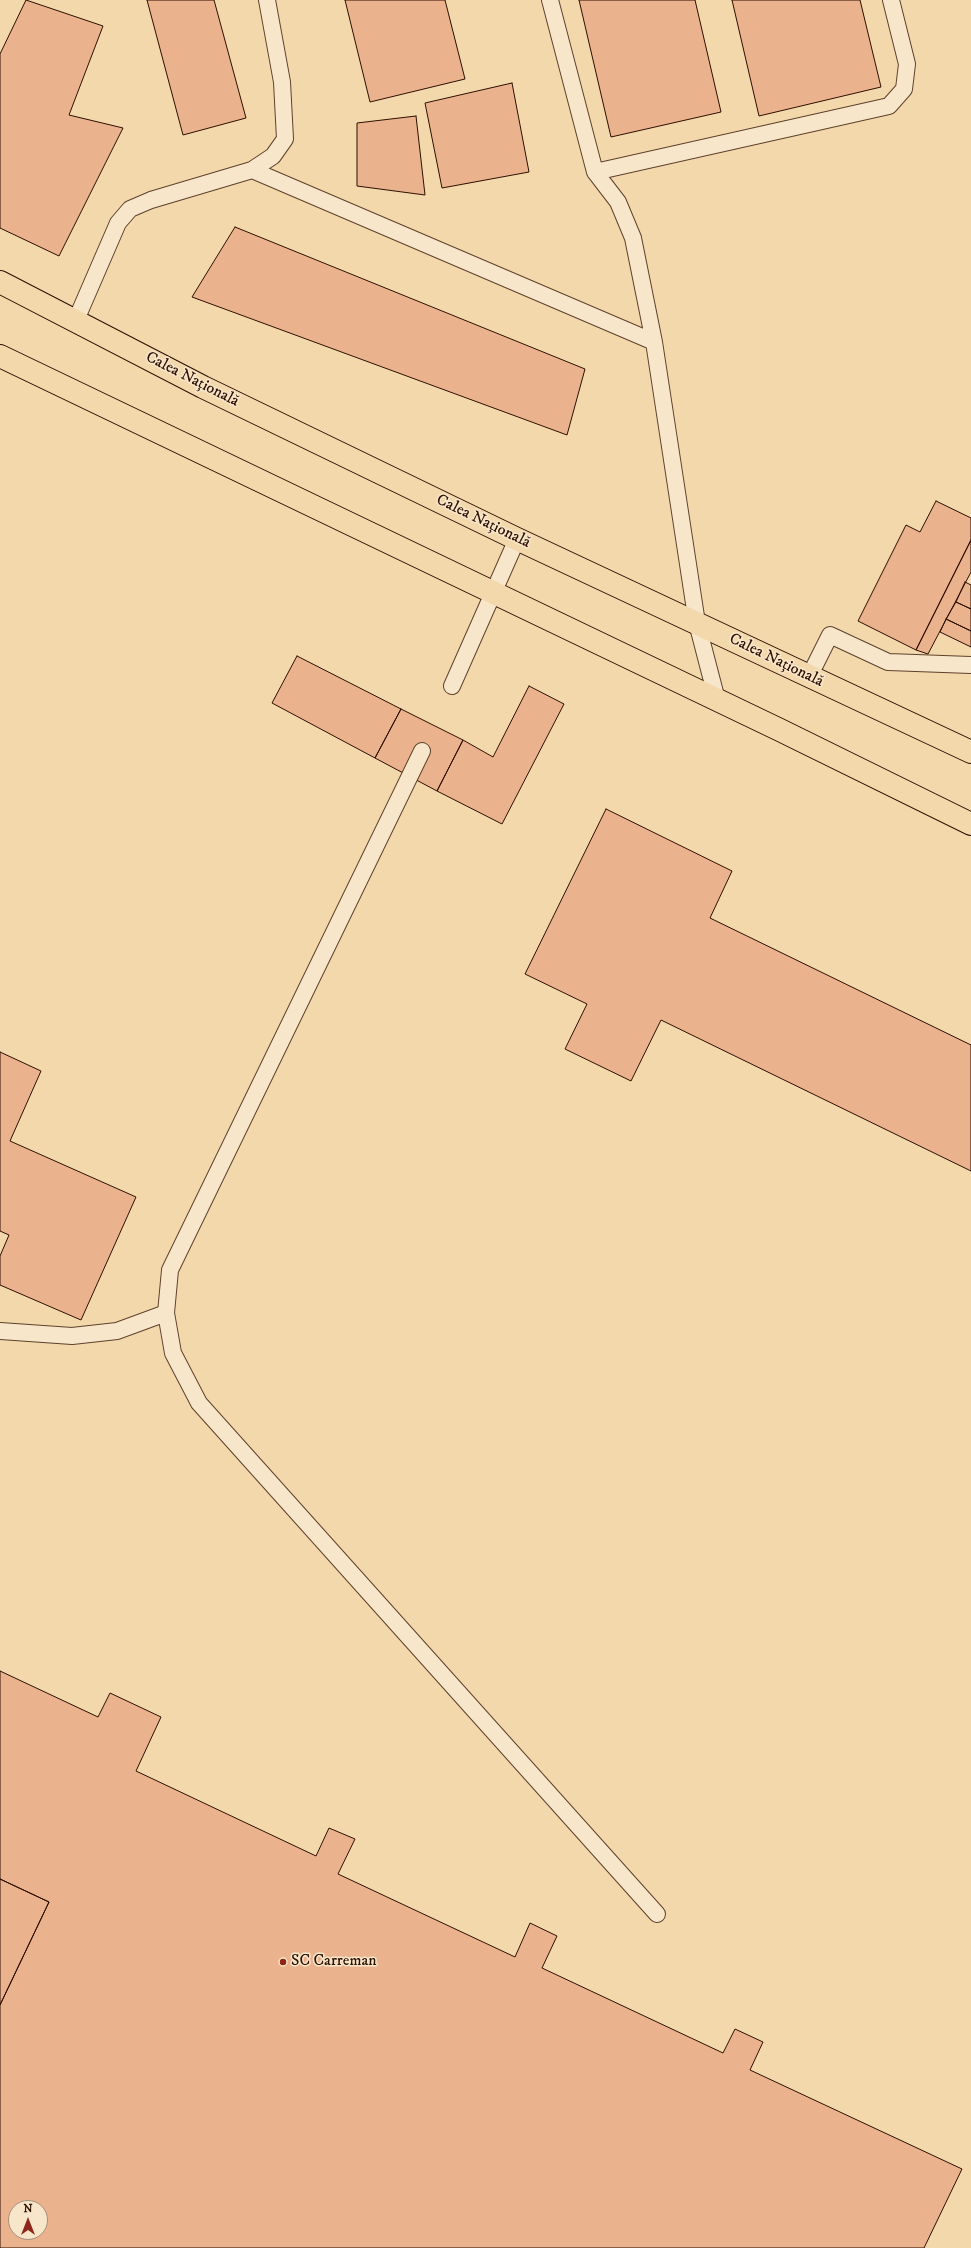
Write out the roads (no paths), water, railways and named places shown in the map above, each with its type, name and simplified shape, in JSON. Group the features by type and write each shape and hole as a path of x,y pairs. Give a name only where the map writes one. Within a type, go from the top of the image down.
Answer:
{"main road":[{"name":"Calea Națională","path":"0,282 203,387 517,540 971,752"},
{"path":"0,356 493,592 971,824"}],"lane":[{"path":"76,320 118,223 130,209 151,200 252,170 273,156 285,139 282,82 267,0"},
{"path":"550,0 595,172 618,202 633,238 654,342 697,623 717,700"},
{"path":"595,172 889,106 904,89 907,64 891,0"},
{"path":"252,170 654,342"},
{"path":"452,686 517,540"},
{"path":"809,677 830,635 888,662 971,665"},
{"path":"422,751 170,1270 166,1313 172,1353 199,1402 657,1914"},
{"path":"0,1332 72,1336 117,1331 166,1313"}],"place":[{"name":"SC Carreman","path":"283,1962"}]}
